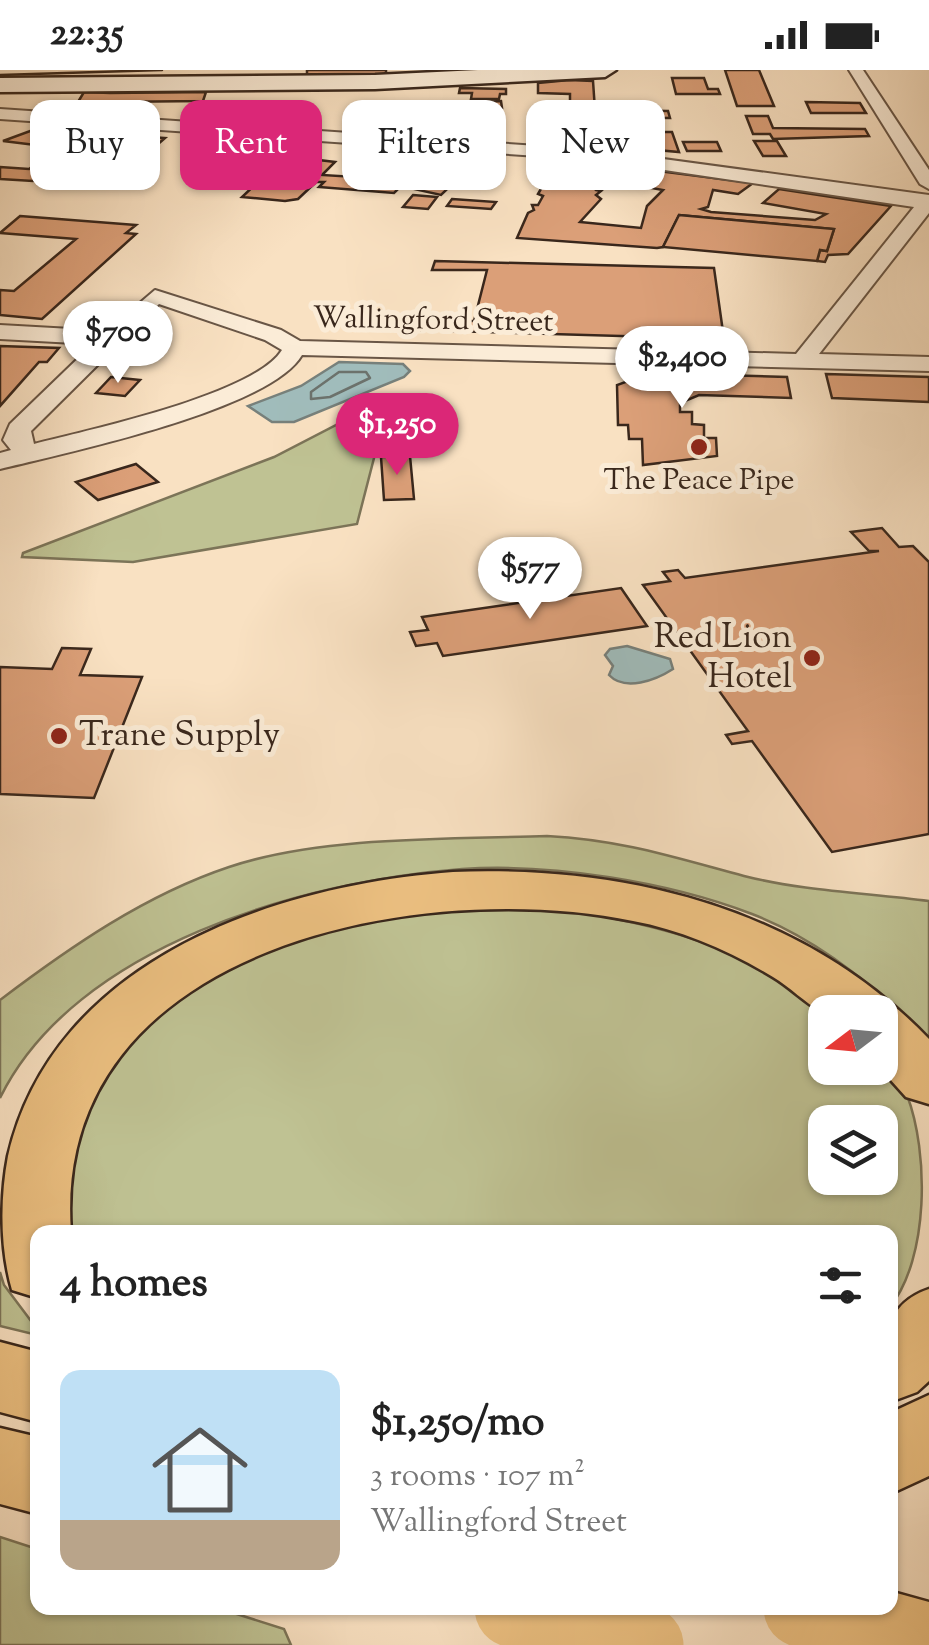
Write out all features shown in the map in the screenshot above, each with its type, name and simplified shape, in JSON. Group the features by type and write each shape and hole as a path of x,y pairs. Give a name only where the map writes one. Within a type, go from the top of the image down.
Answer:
{"main road":[{"path":"30,1250 15,1215 11,1170 19,1126 37,1086 97,1015 139,983 187,957 288,920 355,903 438,892 554,891 623,900 680,914 741,936 798,965 839,995"},
{"path":"898,1047 929,1080"},
{"path":"898,1360 918,1341 929,1321"},
{"path":"0,1377 30,1385"},
{"path":"898,1451 929,1432"},
{"path":"0,1466 30,1474"},
{"path":"862,1645 929,1602"},
{"path":"539,1615 644,1645"},
{"path":"556,1645 594,1615"},
{"path":"582,1645 632,1615"},
{"path":"829,1615 929,1643"},
{"path":"899,1645 929,1618"}],"street":[{"path":"0,85 375,82 606,70"},
{"path":"856,70 928,198"},
{"path":"0,114 597,155 928,198"},
{"path":"806,360 818,338 928,198"},
{"path":"0,461 28,453 236,392 285,366 294,358 295,348 273,335 156,296 19,429 16,440 28,453"},
{"path":"0,332 115,338"},
{"name":"Wallingford Street","path":"295,348 929,364"}],"green space":[{"path":"390,406 394,420 381,431 357,524 133,562 22,557 23,553 274,457 369,408"},
{"path":"574,838 624,845 789,885 929,901 929,1041 898,1011 898,995 880,995 825,952 752,914 684,893 610,877 534,869 462,869 334,888 267,906 200,931 138,961 82,999 35,1045 0,1098 0,1000 81,942 138,907 229,867 304,850 386,841"},
{"path":"537,905 653,927 724,950 808,999 808,1085 898,1084 907,1095 922,1175 912,1261 898,1294 898,1225 45,1225 40,1209 100,1036 284,939 415,911"},
{"path":"0,1272 4,1285 30,1320 30,1333 0,1326"},
{"path":"0,1537 30,1547 30,1615 240,1615 284,1629 291,1645 0,1645"}],"water":[{"path":"339,362 403,364 410,371 404,377 294,422 272,422 248,406 301,386"},
{"path":"627,646 670,659 673,669 641,682 616,680 609,675 613,666 605,655 610,649"}],"building":[{"path":"307,70 386,70 386,74 307,75"},
{"path":"725,70 759,70 774,106 737,106"},
{"path":"672,78 704,78 708,89 718,89 720,94 676,94"},
{"path":"593,81 594,100 538,93 538,83"},
{"path":"460,88 506,89 506,94 500,94 499,99 471,99 472,93 459,93"},
{"path":"84,92 206,92 203,100 79,100"},
{"path":"806,102 860,103 866,113 811,113"},
{"path":"746,116 768,116 773,128 865,129 869,136 773,139 770,134 753,134"},
{"path":"30,131 30,144 3,141"},
{"path":"665,132 672,132 679,152 665,151"},
{"path":"754,141 777,141 786,156 763,156"},
{"path":"683,142 717,142 721,151 687,151"},
{"path":"322,160 335,162 322,175"},
{"path":"0,167 29,169 30,181 0,179"},
{"path":"665,172 753,183 738,194 713,190 708,207 701,209 711,212 815,220 826,214 763,203 779,189 891,206 848,254 828,255 825,262 817,261 820,250 827,251 834,229 679,215 663,247 657,248 517,238 528,213 534,210 532,205 538,205 543,196 538,194 540,190 601,191 596,195 601,199 580,222 641,228 647,206 665,190"},
{"path":"322,175 342,176 342,189 322,187"},
{"path":"249,190 308,190 298,199 285,201 242,197"},
{"path":"419,190 446,190 441,195"},
{"path":"413,195 437,197 428,209 403,207"},
{"path":"452,199 496,202 491,209 447,206"},
{"path":"679,215 834,229 827,251 820,250 817,261 663,247"},
{"path":"20,216 136,225 126,233 136,234 42,319 0,315 0,290 14,291 76,239 0,233"},
{"path":"435,261 714,268 724,339 417,330 419,320 474,321 487,270 432,270"},
{"path":"0,346 59,348 47,362 39,362 0,406"},
{"path":"650,373 787,377 791,398 699,395 680,403 680,412 692,412 692,424 704,425 704,438 716,438 717,456 643,465 642,439 629,439 628,425 618,425 617,385"},
{"path":"826,374 929,377 929,402 832,398"},
{"path":"111,377 140,380 125,396 96,393"},
{"path":"410,456 414,499 384,500 381,457"},
{"path":"136,464 158,482 98,500 76,482"},
{"name":"Red Lion Hotel","path":"882,528 899,547 913,546 929,562 929,834 832,852 752,741 732,744 726,735 748,731 643,585 670,581 663,572 678,570 685,578 879,551 869,551 851,532"},
{"path":"621,588 647,626 443,656 437,643 416,646 410,632 428,630 422,617"},
{"name":"Trane Supply","path":"62,648 91,649 80,675 142,677 94,798 0,794 0,667 52,669"}],"tram line":[{"path":"0,75 162,70"}],"place":[{"name":"The Peace Pipe","path":"699,447"},
{"name":"Red Lion Hotel","path":"812,658"},
{"name":"Trane Supply","path":"59,736"}]}
